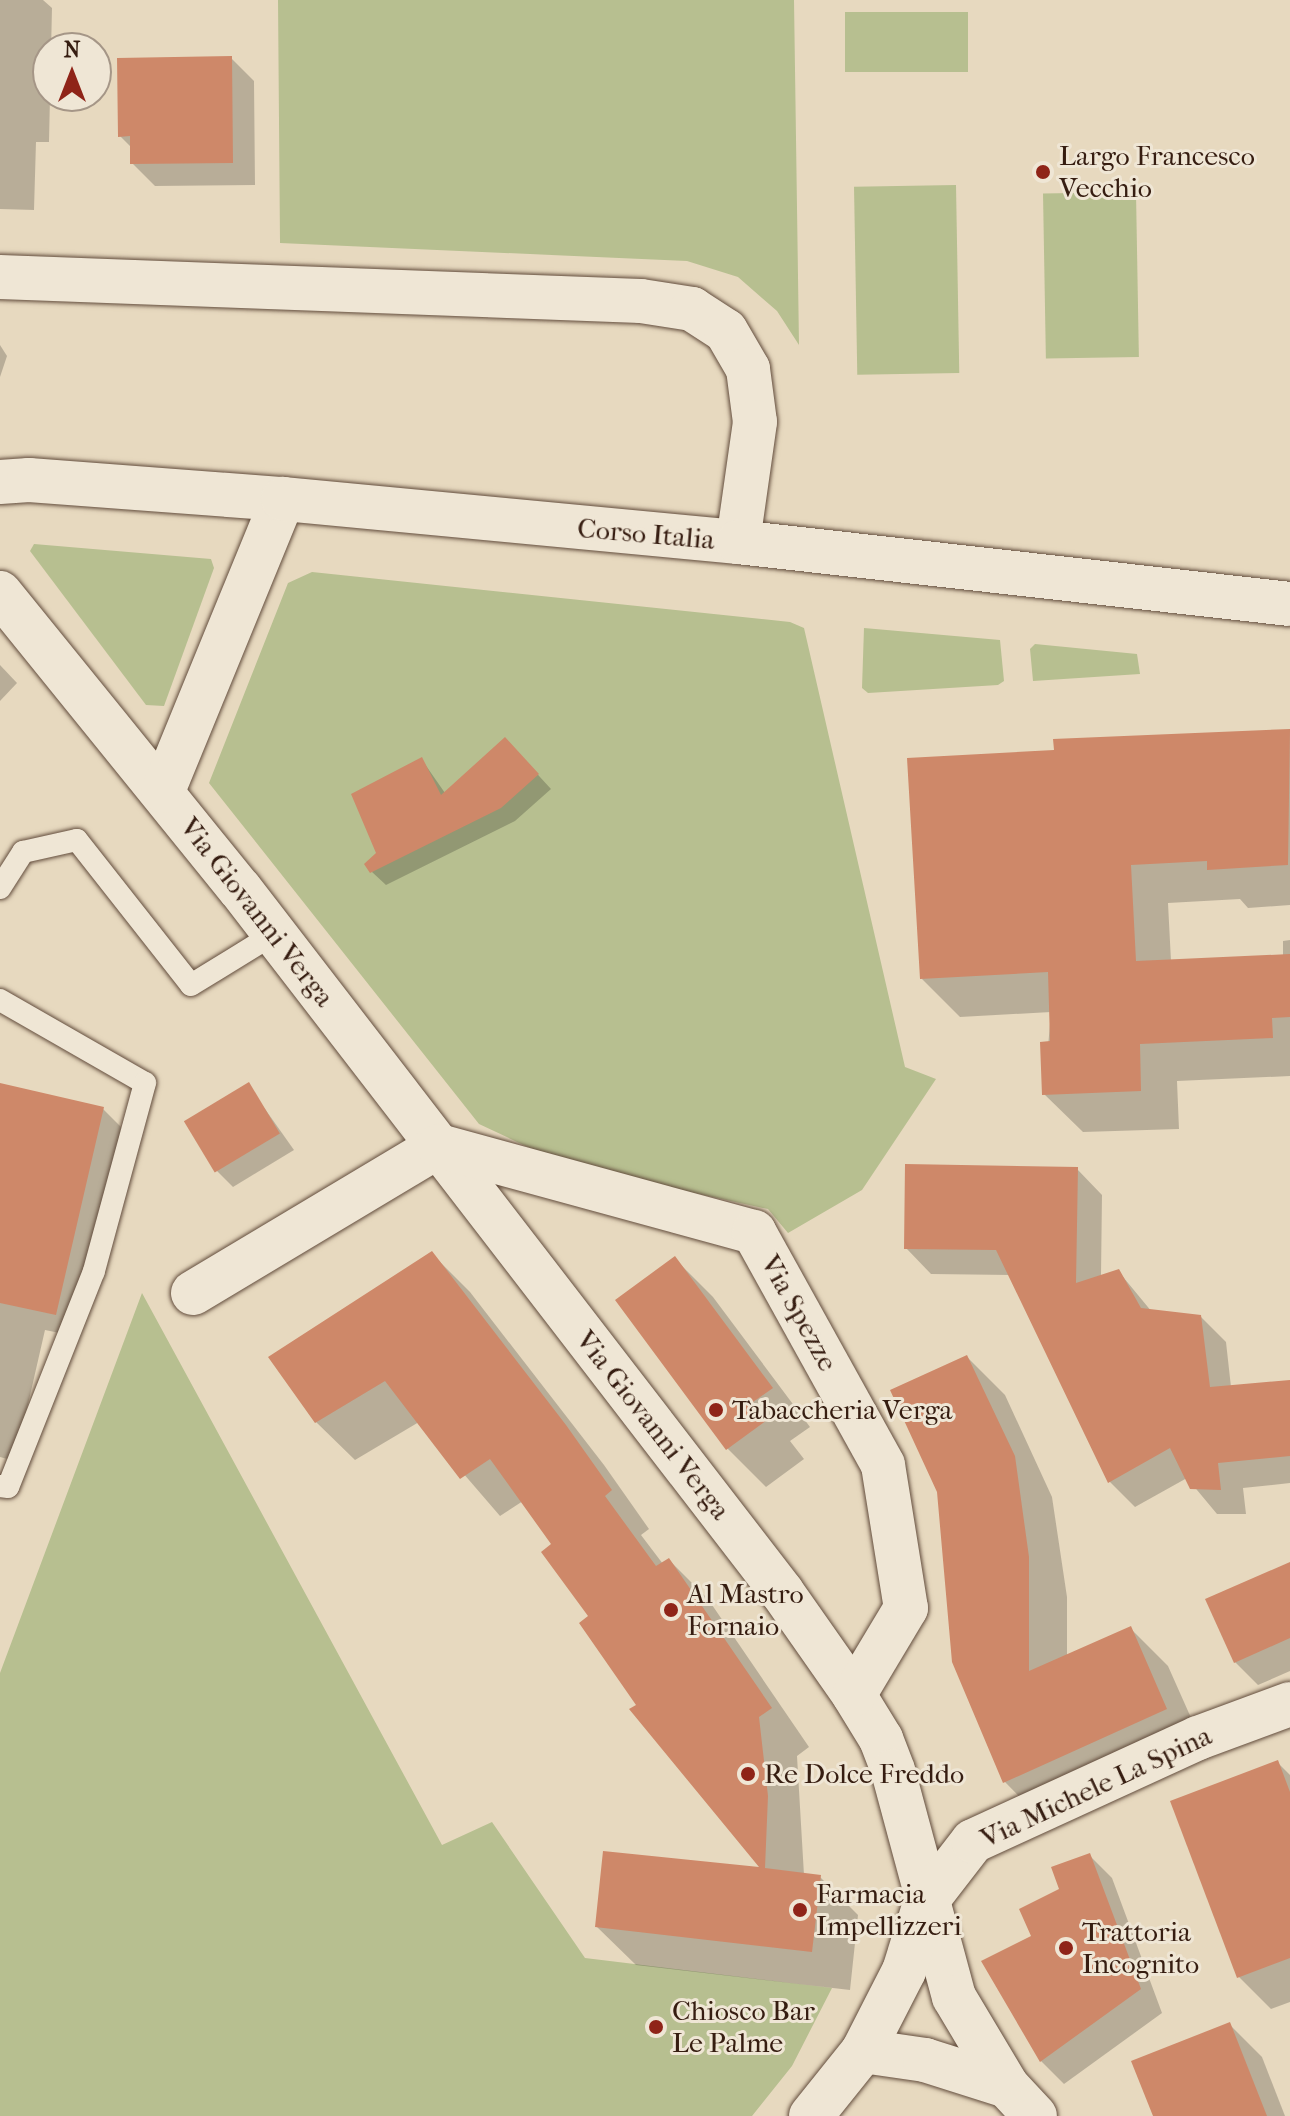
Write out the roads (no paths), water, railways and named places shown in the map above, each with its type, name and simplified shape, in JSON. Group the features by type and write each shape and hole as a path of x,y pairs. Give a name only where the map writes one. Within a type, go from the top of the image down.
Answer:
{"street":[{"path":"0,277 641,301 692,309 726,331 748,369 755,422 738,542"},
{"name":"Corso Italia","path":"0,482 283,499 738,542 1290,604"},
{"name":"Via Giovanni Verga","path":"163,791 283,499"},
{"name":"Via Giovanni Verga","path":"0,593 163,791 439,1146 782,1592 854,1695 881,1739 893,1771 925,1903 954,1997 1021,2101"},
{"path":"193,1293 439,1146"},
{"name":"Via Spezze","path":"439,1146 754,1232 883,1465 906,1608 854,1695"},
{"name":"Via Michele La Spina","path":"925,1903 973,1841 1198,1738 1290,1704"},
{"path":"811,2116 863,2051 904,1971 925,1903"},
{"path":"863,2051 925,2060 1021,2101"}],"lane":[{"path":"0,888 23,852 77,840 191,985 274,934"},
{"path":"0,1000 145,1083 94,1271 8,1487 0,1486"}],"place":[{"name":"Largo Francesco Vecchio","path":"1043,172"},
{"name":"Tabaccheria Verga","path":"716,1410"},
{"name":"Al Mastro Fornaio","path":"671,1610"},
{"name":"Re Dolce Freddo","path":"748,1774"},
{"name":"Farmacia Impellizzeri","path":"800,1910"},
{"name":"Trattoria Incognito","path":"1066,1948"},
{"name":"Chiosco Bar Le Palme","path":"656,2027"}]}
